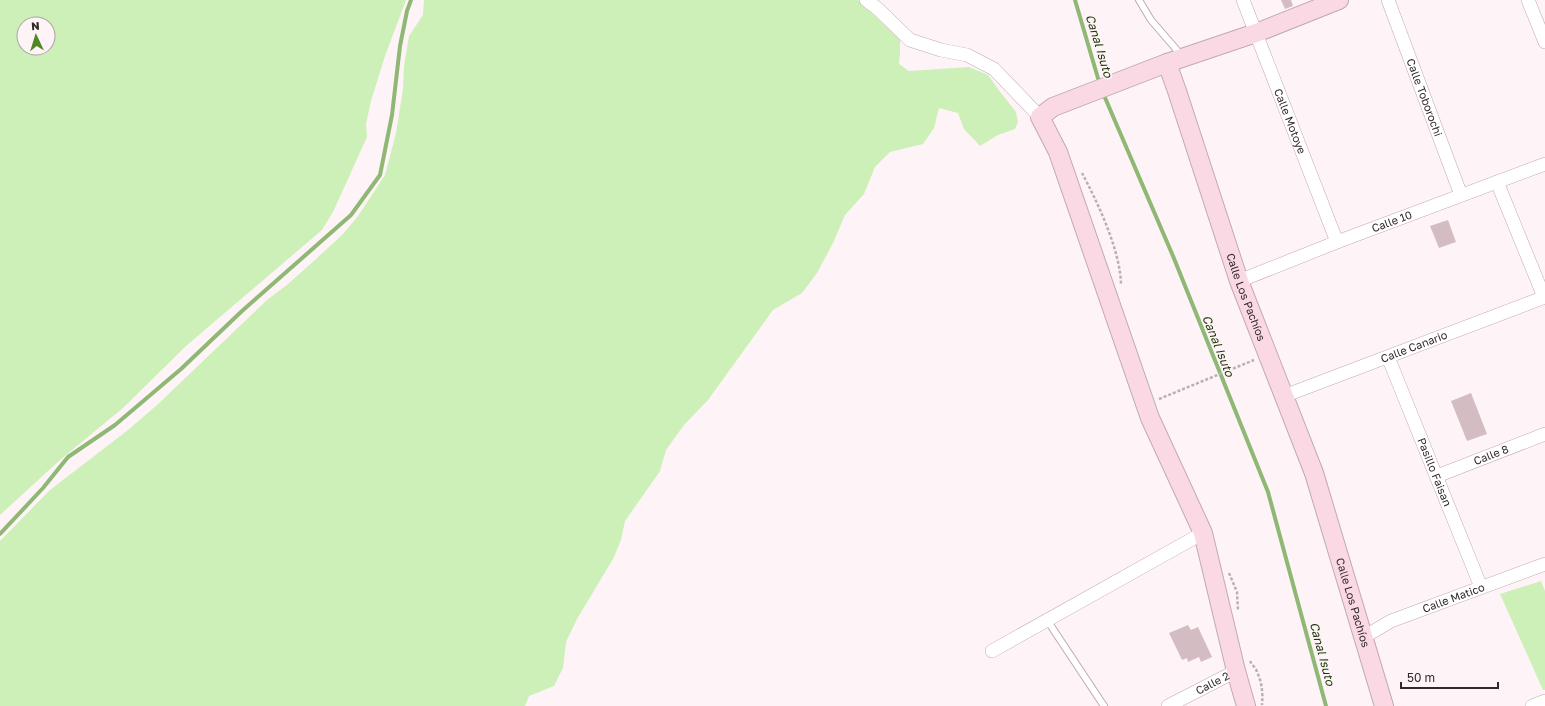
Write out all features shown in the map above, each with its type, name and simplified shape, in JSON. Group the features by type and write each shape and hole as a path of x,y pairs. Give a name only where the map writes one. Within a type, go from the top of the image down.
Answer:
{"street":[{"path":"866,0 878,9 910,40 941,50 967,55 994,69 1046,112 1058,152 1150,418 1203,533 1236,671 1246,706"},
{"name":"Calle Motoye","path":"1243,0 1337,242"},
{"path":"1046,112 1175,60 1256,33 1340,0"},
{"name":"Calle Toborochi","path":"1388,0 1461,195"},
{"path":"1528,0 1545,42"},
{"name":"Calle Los Pachíos","path":"1175,60 1178,91 1239,281 1314,473 1384,706"},
{"name":"Calle 10","path":"1239,281 1337,242 1545,164"},
{"path":"1497,182 1544,297"},
{"name":"Calle Canario","path":"1284,396 1544,297"},
{"name":"Pasillo Faisan","path":"1388,357 1481,587"},
{"name":"Calle 8","path":"1437,476 1545,434"},
{"path":"992,651 1203,533"},
{"name":"Calle Matico","path":"1364,636 1391,621 1545,564"},
{"name":"Calle 2","path":"1168,706 1236,671"},
{"path":"1533,706 1545,701"}],"lane":[{"path":"1139,0 1175,60"},
{"path":"1047,620 1104,706"}],"path":[{"path":"1082,172 1097,202 1111,239 1120,275 1121,290"},
{"path":"1174,393 1267,354"},
{"path":"1156,394 1162,406"},
{"path":"1229,570 1237,592 1238,612"},
{"path":"1248,657 1257,671 1260,680 1263,696 1262,706"}],"green space":[{"path":"0,0 406,0 385,56 371,101 366,124 367,137 333,212 322,230 186,346 123,408 60,460 0,515"},
{"path":"424,0 858,0 900,40 899,64 909,71 969,67 988,75 1016,112 1018,122 1015,129 998,135 980,146 964,129 958,113 939,108 934,128 923,144 890,152 875,167 864,194 845,215 833,243 817,273 802,293 773,310 708,400 684,425 666,450 660,471 625,521 621,540 613,559 577,619 566,642 563,668 554,686 529,696 525,706 0,706 0,541 50,490 128,430 157,405 267,300 288,284 343,234 358,216 385,175 396,133 409,36 423,15"},
{"path":"1541,581 1545,591 1545,690 1543,690 1500,594"}],"building":[{"path":"1281,0 1291,0 1293,6 1285,9"},
{"path":"1448,220 1456,242 1439,248 1430,226"},
{"path":"1471,393 1487,434 1467,441 1451,401"},
{"path":"1188,625 1191,630 1198,627 1212,657 1201,662 1199,657 1188,662 1187,658 1182,660 1169,633"}],"waterway":[{"path":"0,534 43,488 68,457 115,425 181,369 242,311 351,215 380,175 392,115 400,46 407,11 411,0"},
{"name":"Canal Isuto","path":"1075,0 1100,85"},
{"name":"Canal Isuto","path":"1103,93 1173,256 1268,492 1326,706"}]}
